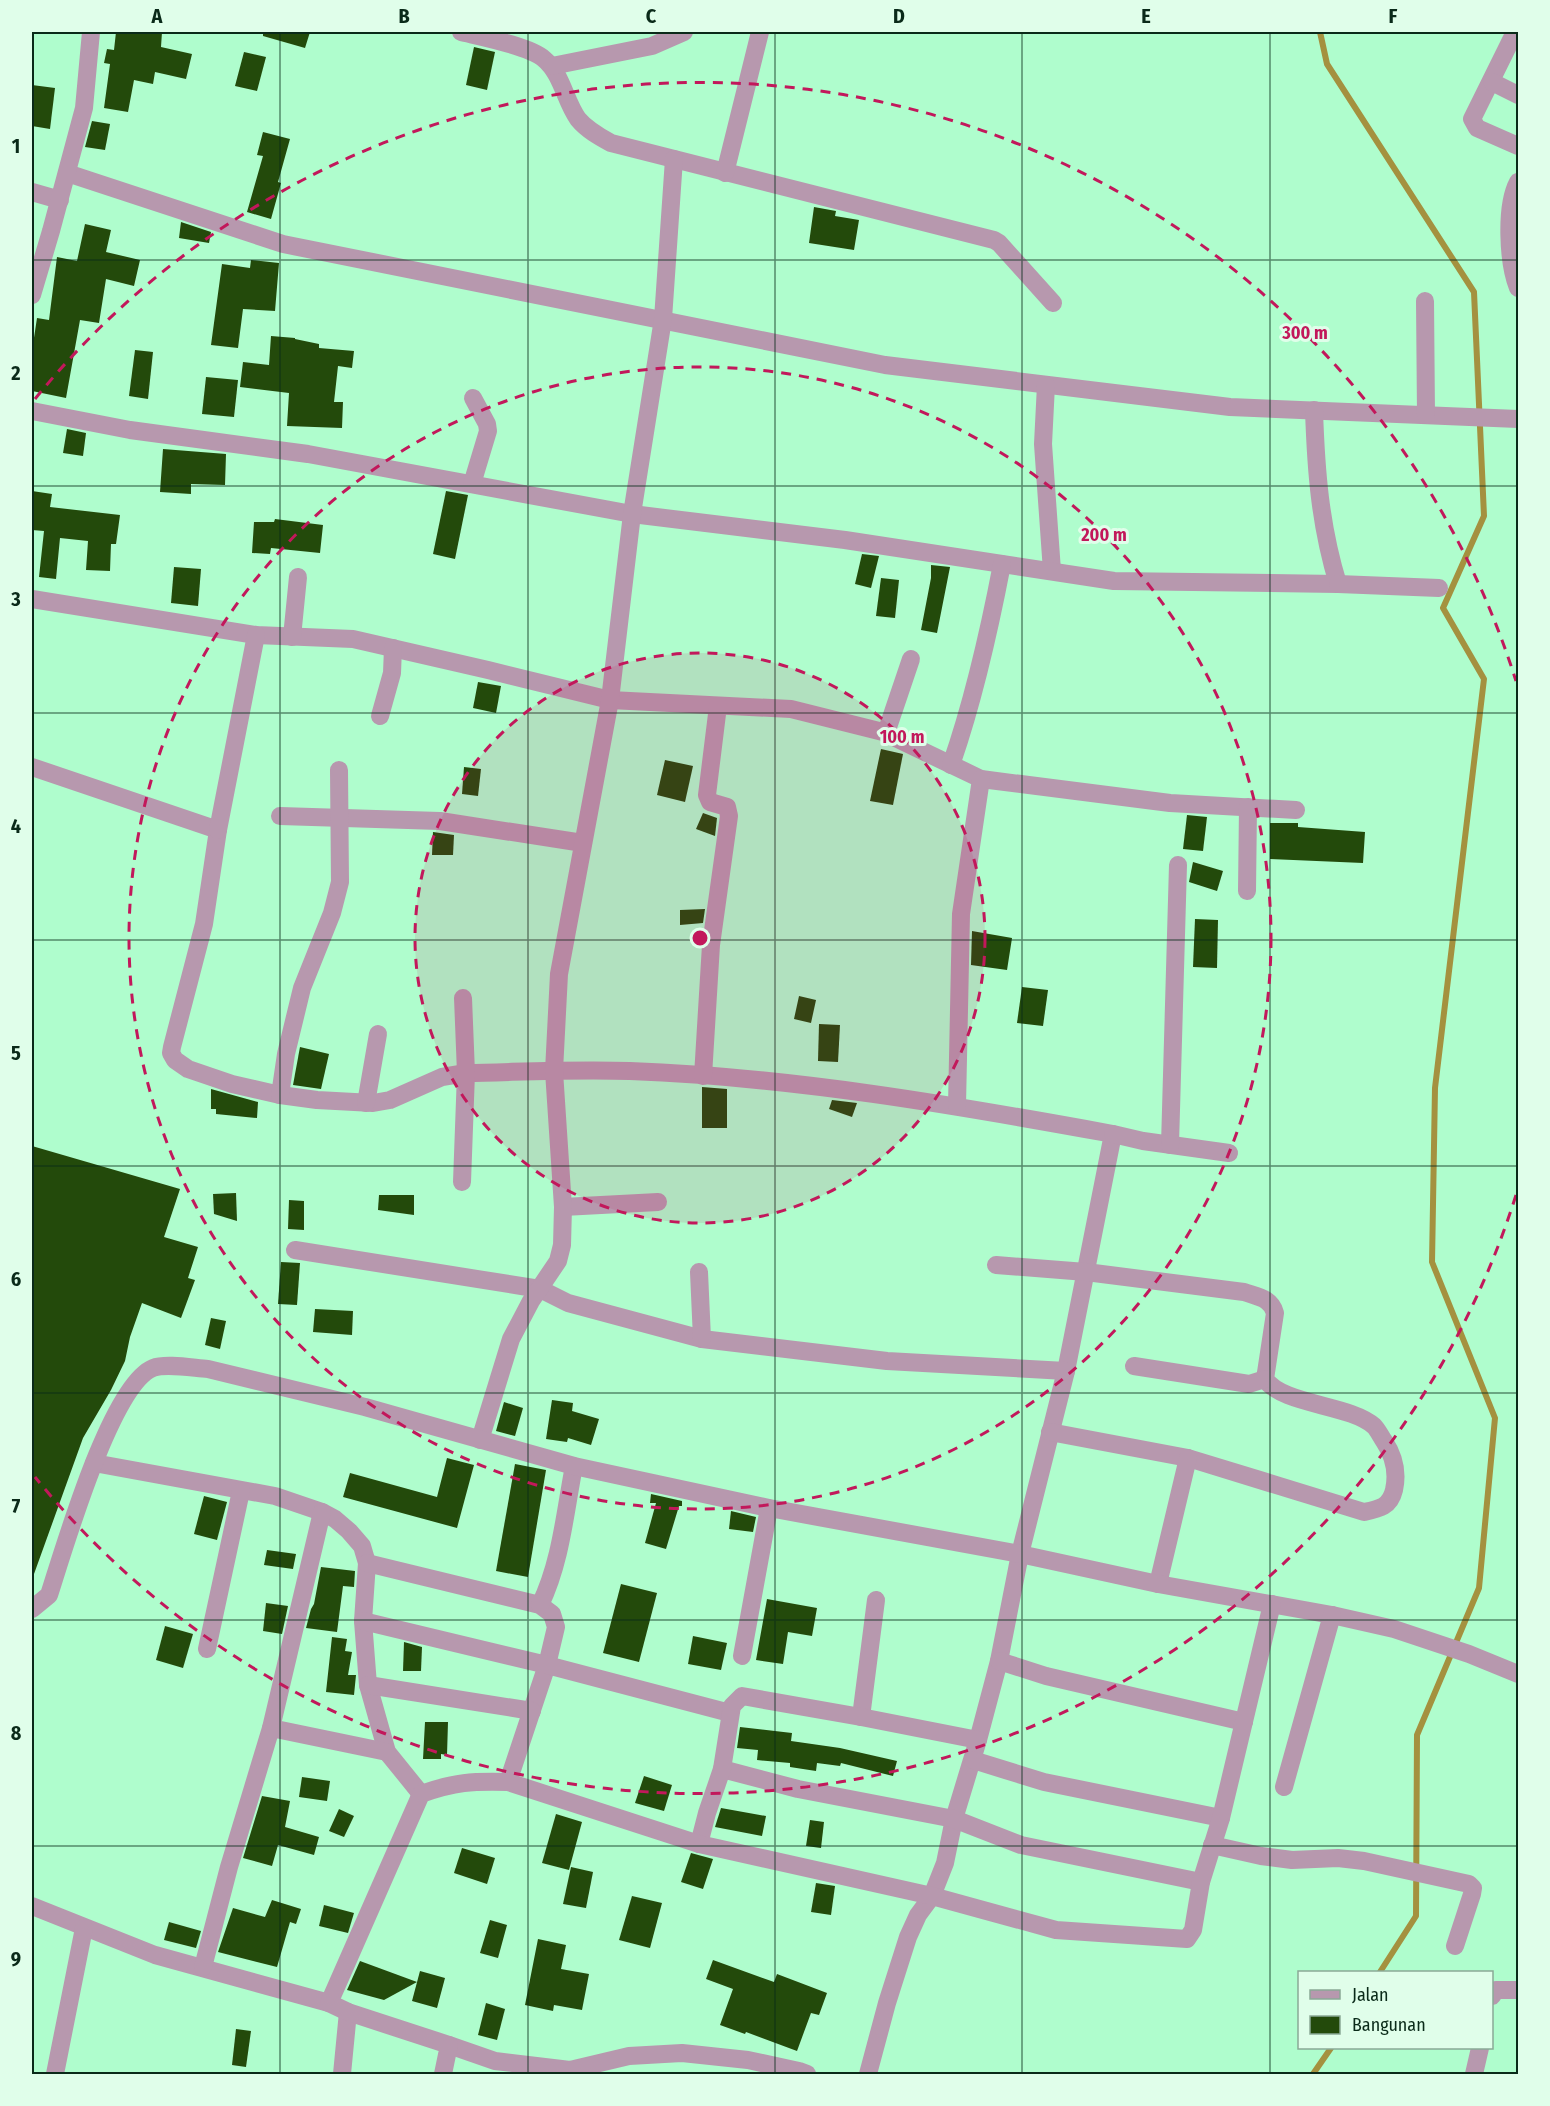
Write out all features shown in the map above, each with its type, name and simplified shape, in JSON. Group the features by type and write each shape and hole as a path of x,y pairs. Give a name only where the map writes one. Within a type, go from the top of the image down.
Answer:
{"street":[{"path":"32,296 40,238 60,200 84,108 92,32"},
{"path":"461,32 542,57 552,66 578,118 592,132 611,144 994,240 1053,303"},
{"path":"552,66 652,46 684,32"},
{"path":"725,173 760,32"},
{"path":"1515,32 1472,119 1477,128 1518,146"},
{"path":"1492,82 1518,95"},
{"path":"480,1440 512,1339 558,1261 562,1245 563,1208 554,1071 559,974 610,700 632,514 663,319 674,159"},
{"path":"67,173 283,244 885,365 1230,407 1518,419"},
{"path":"1518,182 1510,205 1511,265 1518,288"},
{"path":"32,192 60,200"},
{"path":"1425,301 1426,415"},
{"path":"1046,385 1043,444 1052,571"},
{"path":"472,484 488,431 487,424 473,398"},
{"path":"1314,410 1316,475 1327,549 1338,584"},
{"path":"32,411 130,430 308,454 632,514 845,540 1114,581 1338,584 1439,588"},
{"path":"951,765 968,715 989,633 1002,564"},
{"path":"292,637 298,578"},
{"path":"32,598 256,635 353,639 610,700 791,709 886,733 981,779 1170,803 1296,810"},
{"path":"256,635 218,830 204,924 171,1053 174,1060 188,1069 232,1084 280,1095 366,1103 390,1100 442,1077 466,1073 630,1071 771,1082 957,1106 1143,1141 1229,1153"},
{"path":"380,716 392,673 393,648"},
{"path":"886,733 910,659"},
{"path":"703,1077 711,945 729,816 727,807 710,802 707,795 718,706"},
{"path":"32,767 218,830"},
{"path":"280,1095 286,1054 302,988 332,913 339,882 339,770"},
{"path":"957,1106 961,914 981,779"},
{"path":"1247,891 1248,807"},
{"path":"280,816 440,821 583,843"},
{"path":"1170,1145 1178,865"},
{"path":"462,1182 466,1073 464,998"},
{"path":"366,1103 378,1034"},
{"path":"868,2074 886,2003 908,1937 918,1915 932,1896 945,1863 954,1820 973,1760 999,1661 1020,1554 1066,1371 1113,1134"},
{"path":"563,1208 658,1202"},
{"path":"295,1250 540,1289 568,1303 702,1339 886,1361 1066,1371"},
{"path":"996,1265 1086,1272 1244,1292 1268,1300 1273,1304 1275,1312 1265,1380 1270,1386 1285,1393 1354,1415 1375,1426 1391,1452 1395,1467 1394,1489 1389,1503 1380,1509 1364,1512 1188,1458 1050,1432"},
{"path":"699,1272 702,1339"},
{"path":"32,1609 49,1595 94,1463 121,1401 139,1376 155,1367 182,1366 208,1369 365,1407 574,1466 769,1508 1020,1554 1158,1584 1332,1615 1394,1629 1469,1654 1518,1674"},
{"path":"1134,1366 1249,1384 1265,1380"},
{"path":"1158,1584 1188,1458"},
{"path":"94,1463 275,1496 322,1512 349,1531 362,1546 367,1563 363,1621 368,1685 387,1752 421,1794"},
{"path":"540,1605 550,1586 574,1466"},
{"path":"207,1649 241,1491"},
{"path":"742,1656 769,1508"},
{"path":"203,1968 229,1868 271,1728 322,1512"},
{"path":"367,1563 540,1605 552,1614 556,1627 547,1665 508,1782"},
{"path":"861,1717 876,1600"},
{"path":"329,2003 421,1794 450,1784 475,1781 508,1782 699,1844 932,1896 1056,1930 1187,1939 1193,1930 1201,1882 1221,1818 1272,1604"},
{"path":"1284,1787 1332,1615"},
{"path":"363,1621 547,1665 730,1713"},
{"path":"999,1661 1046,1677 1244,1722"},
{"path":"368,1685 532,1711"},
{"path":"699,1844 722,1769 730,1713 736,1700 742,1696 978,1740"},
{"path":"271,1728 387,1752"},
{"path":"973,1760 1044,1782 1221,1818"},
{"path":"722,1769 798,1789 954,1820 1021,1845 1201,1882"},
{"path":"1212,1845 1292,1860 1319,1858 1365,1862 1469,1884 1473,1888 1472,1894 1455,1946"},
{"path":"32,1906 155,1955 329,2003 348,2012 495,2061 570,2072 629,2056 682,2053 748,2060 807,2074"},
{"path":"55,2074 84,1928"},
{"path":"1493,1993 1496,1990 1518,1990"},
{"path":"342,2074 348,2012"},
{"path":"443,2074 449,2045"},
{"path":"1474,2074 1480,2049"}],"building":[{"path":"116,32 162,32 161,47 192,54 186,79 155,72 153,84 134,80 128,112 104,108 110,64 104,63 107,49 114,50"},
{"path":"263,32 310,32 305,48 263,36"},
{"path":"474,47 495,52 487,90 466,85"},
{"path":"244,52 266,57 257,91 235,86"},
{"path":"32,85 55,88 50,129 32,126"},
{"path":"92,121 110,124 105,150 85,147"},
{"path":"263,132 290,139 271,219 247,212 263,156 257,155"},
{"path":"814,207 836,211 835,216 859,220 854,250 809,243"},
{"path":"181,222 211,232 209,243 179,238"},
{"path":"85,224 111,230 106,252 140,260 134,286 106,279 99,323 80,320 66,398 32,391 32,351 37,318 49,320 57,257 77,261"},
{"path":"251,260 279,263 275,311 243,309 238,348 211,345 222,264 250,268"},
{"path":"271,336 295,338 319,344 319,348 354,351 352,368 338,366 334,402 343,402 342,428 287,426 289,393 240,387 243,362 269,365"},
{"path":"135,350 153,352 148,399 129,396"},
{"path":"206,377 238,380 234,417 202,414"},
{"path":"67,429 86,433 83,456 63,453"},
{"path":"163,449 226,454 225,485 191,484 191,494 160,492"},
{"path":"32,491 52,494 50,507 120,515 116,544 111,544 110,571 86,570 88,541 60,538 56,579 39,577 44,531 32,530"},
{"path":"446,491 468,495 455,559 433,554"},
{"path":"275,519 323,525 320,553 271,548 270,554 252,553 254,522 274,522"},
{"path":"862,554 879,556 871,588 855,584"},
{"path":"931,565 950,567 937,633 921,630 931,578"},
{"path":"174,567 201,569 198,606 171,603"},
{"path":"881,578 899,580 895,618 876,616"},
{"path":"478,682 501,686 496,713 473,708"},
{"path":"881,749 903,754 893,805 870,801"},
{"path":"665,760 693,766 685,802 657,795"},
{"path":"464,767 481,769 478,796 462,794"},
{"path":"703,813 717,818 715,836 696,829"},
{"path":"1187,815 1207,817 1203,851 1183,849"},
{"path":"1270,823 1298,823 1298,827 1365,832 1363,863 1270,859"},
{"path":"433,832 454,835 453,855 432,855"},
{"path":"1193,862 1223,871 1217,891 1189,882"},
{"path":"705,909 703,923 680,925 680,910"},
{"path":"1195,919 1218,920 1217,968 1193,967"},
{"path":"972,931 1012,938 1007,970 971,965"},
{"path":"1022,987 1048,990 1043,1026 1017,1023"},
{"path":"799,996 816,1000 811,1023 794,1019"},
{"path":"819,1024 840,1025 838,1062 818,1061"},
{"path":"300,1047 329,1054 321,1089 293,1085"},
{"path":"702,1087 727,1089 727,1128 702,1128"},
{"path":"211,1089 258,1102 257,1118 216,1114 216,1109 211,1109"},
{"path":"832,1100 857,1103 852,1117 829,1109"},
{"path":"32,1146 180,1189 164,1237 198,1247 188,1278 195,1280 181,1318 142,1303 130,1337 125,1361 83,1438 34,1574 32,1574"},
{"path":"236,1193 237,1221 214,1214 213,1194"},
{"path":"379,1195 414,1195 414,1215 378,1210"},
{"path":"289,1200 304,1201 304,1230 288,1229"},
{"path":"281,1262 300,1263 297,1305 278,1304"},
{"path":"315,1309 353,1311 352,1335 313,1332"},
{"path":"211,1318 226,1321 220,1349 205,1345"},
{"path":"552,1400 573,1403 572,1411 599,1419 591,1445 568,1438 567,1442 546,1439"},
{"path":"504,1402 523,1408 515,1436 496,1431"},
{"path":"447,1458 474,1465 457,1528 343,1497 350,1473 437,1497"},
{"path":"515,1464 546,1470 528,1577 496,1571"},
{"path":"651,1494 682,1501 666,1549 645,1543 656,1503 650,1503"},
{"path":"204,1496 227,1502 217,1540 194,1534"},
{"path":"731,1511 756,1517 753,1532 729,1529"},
{"path":"267,1550 296,1554 293,1569 264,1565"},
{"path":"321,1567 355,1571 354,1587 343,1586 337,1632 306,1628 314,1604"},
{"path":"621,1584 657,1593 639,1662 603,1653"},
{"path":"767,1599 817,1608 812,1636 788,1632 783,1664 756,1660"},
{"path":"266,1603 288,1606 282,1634 263,1631"},
{"path":"165,1626 193,1634 183,1668 156,1660"},
{"path":"693,1636 727,1643 721,1670 688,1664"},
{"path":"332,1637 347,1639 345,1651 352,1652 348,1675 356,1675 354,1695 326,1692"},
{"path":"404,1642 422,1647 421,1671 403,1671"},
{"path":"425,1722 448,1722 447,1755 441,1754 441,1759 423,1759"},
{"path":"740,1727 792,1733 791,1741 840,1748 897,1761 893,1776 841,1763 840,1766 817,1763 816,1771 790,1767 790,1763 757,1760 758,1750 737,1748"},
{"path":"644,1776 672,1785 664,1811 635,1803"},
{"path":"302,1777 330,1781 327,1801 299,1797"},
{"path":"262,1796 290,1801 285,1827 319,1837 314,1855 278,1845 272,1866 243,1858"},
{"path":"721,1808 766,1816 762,1836 715,1827"},
{"path":"339,1809 354,1816 344,1837 329,1831"},
{"path":"556,1814 582,1822 569,1870 542,1863"},
{"path":"810,1820 824,1822 821,1848 806,1846"},
{"path":"462,1848 495,1858 487,1884 454,1873"},
{"path":"691,1853 713,1859 703,1889 681,1882"},
{"path":"571,1867 593,1872 586,1908 563,1904"},
{"path":"816,1883 835,1886 831,1915 811,1912"},
{"path":"632,1896 662,1903 650,1948 619,1940"},
{"path":"272,1900 301,1909 296,1924 290,1922 277,1967 218,1952 233,1908 265,1917"},
{"path":"324,1905 354,1913 348,1933 319,1926"},
{"path":"490,1920 507,1925 498,1958 480,1953"},
{"path":"169,1922 201,1931 196,1948 164,1940"},
{"path":"538,1939 566,1945 561,1969 589,1974 582,2010 554,2005 553,2011 525,2005"},
{"path":"713,1960 774,1982 777,1974 827,1993 819,2015 811,2013 797,2051 720,2025 733,1989 706,1979"},
{"path":"360,1961 417,1982 384,2000 347,1990"},
{"path":"420,1971 445,1978 437,2008 412,2001"},
{"path":"486,2003 505,2009 497,2040 478,2035"},
{"path":"236,2029 251,2031 246,2067 232,2065"}],"waterway":[{"path":"1320,32 1327,64 1474,292 1484,516 1443,608 1484,679 1435,1088 1432,1262 1495,1418 1479,1588 1417,1735 1416,1916 1381,1971"},
{"path":"1313,2074 1330,2049"}]}
